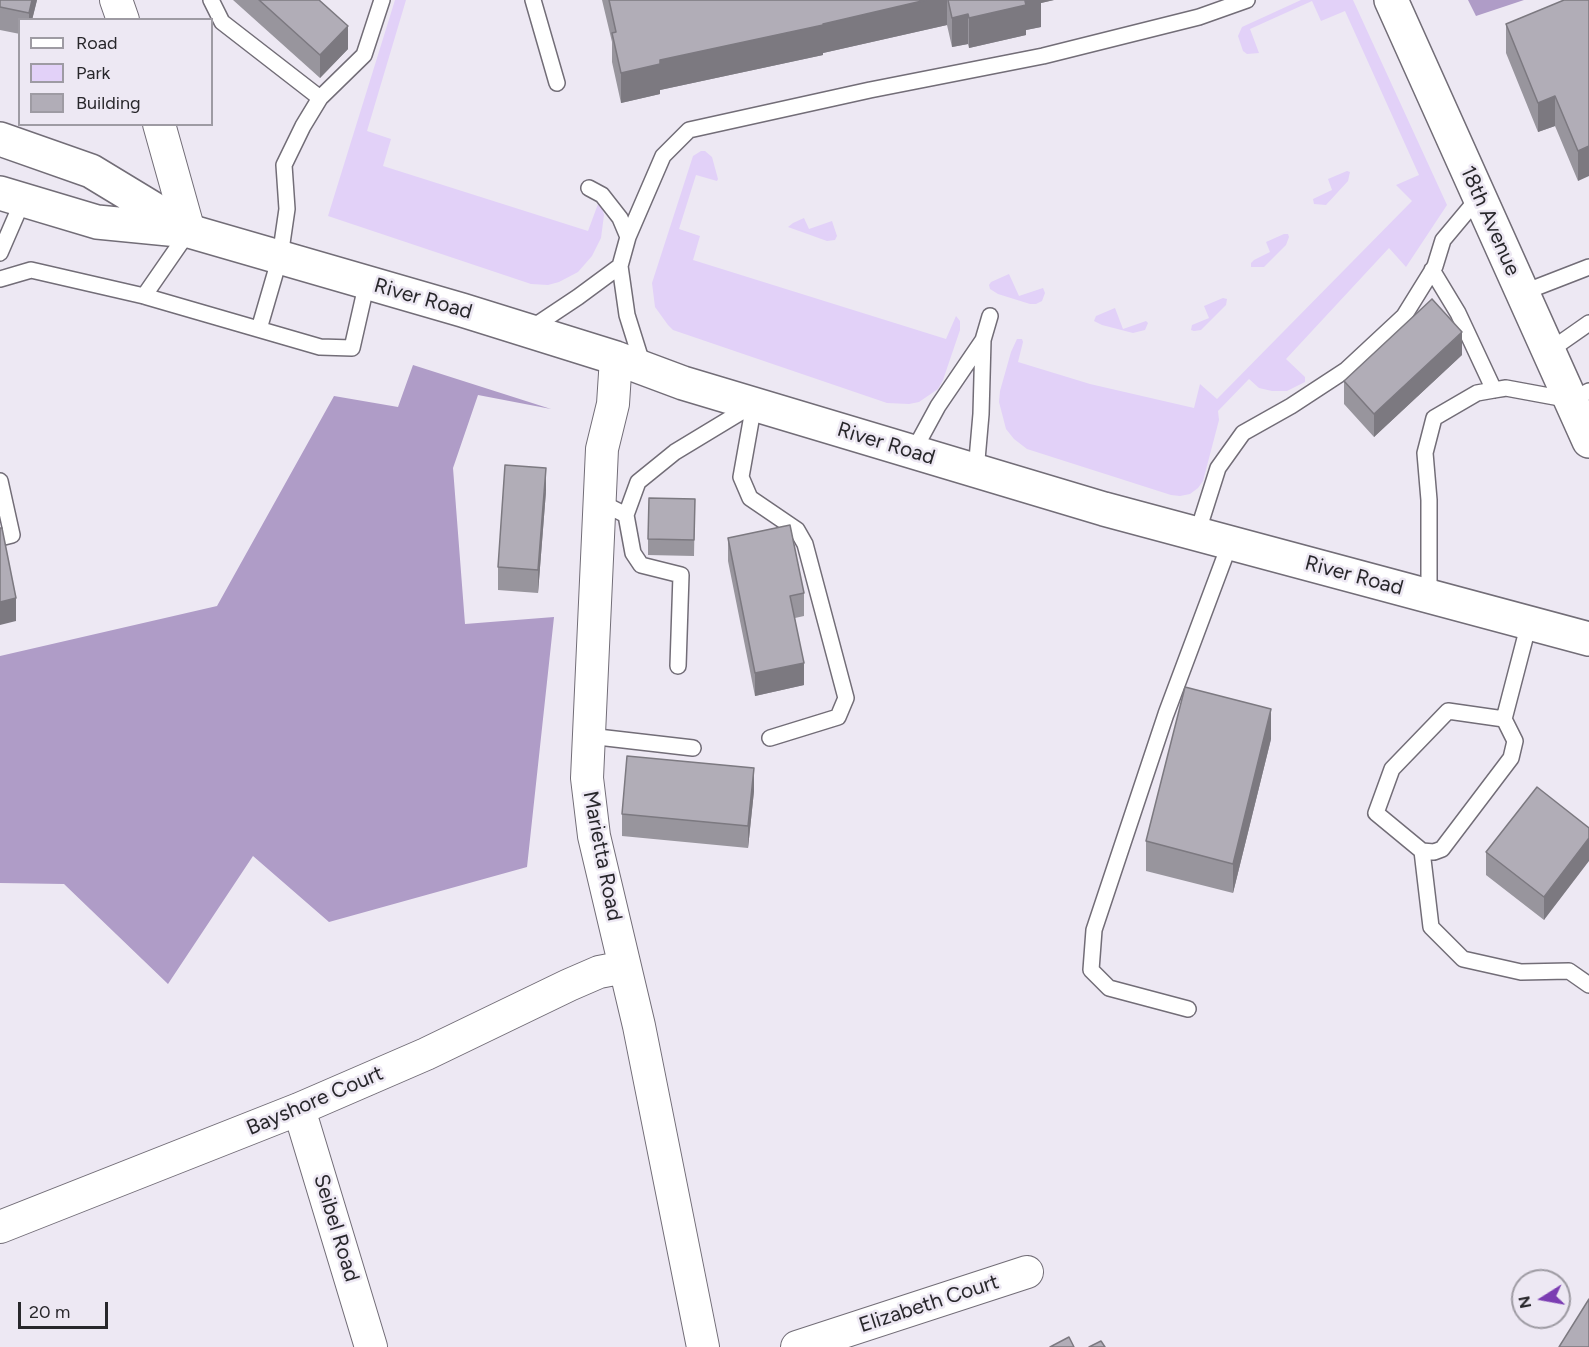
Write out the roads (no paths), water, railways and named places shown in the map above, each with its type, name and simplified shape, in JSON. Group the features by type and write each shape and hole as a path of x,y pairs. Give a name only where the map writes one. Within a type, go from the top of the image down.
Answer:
{"main road":[{"name":"18th Avenue","path":"1391,0 1549,351 1580,396 1589,441"},
{"name":"River Road","path":"0,139 91,171 189,231"},
{"name":"River Road","path":"11,196 97,222 189,231 527,330 630,363 683,383 976,471 1197,534 1589,639"}],"street":[{"path":"116,0 122,18"},
{"path":"160,126 189,231"},
{"name":"Marietta Road","path":"630,363 613,404 602,449 613,509 589,736 587,778 594,836 639,1026 703,1347"},
{"name":"Bayshore Court","path":"0,1227 299,1109 426,1054 569,984 599,972 625,967"},
{"name":"Seibel Road","path":"299,1109 371,1347"},
{"name":"Elizabeth Court","path":"797,1347 1027,1272"}],"lane":[{"path":"211,0 222,22 320,98"},
{"path":"259,329 280,257 287,209 284,165 320,98 364,55 382,0"},
{"path":"533,0 557,83"},
{"path":"630,363 627,315 620,266 628,237 663,156 688,130 870,90 1043,56 1199,17 1230,3 1247,0"},
{"path":"589,188 602,195 620,218 628,237"},
{"path":"0,253 11,196"},
{"path":"1197,534 1218,468 1243,433 1291,406 1346,370 1404,316 1432,270 1443,240 1479,197"},
{"path":"144,296 189,231"},
{"path":"527,330 620,266"},
{"path":"1522,293 1589,267"},
{"path":"0,279 31,270 144,296 320,347 352,348 367,282"},
{"path":"1432,270 1458,313 1494,390"},
{"path":"976,471 981,414 983,340 990,316"},
{"path":"1549,351 1586,330"},
{"path":"914,452 938,406 983,340"},
{"path":"1429,596 1430,500 1425,453 1434,418 1477,393 1506,388 1580,396"},
{"path":"678,666 681,575 641,565 613,509 638,482 675,452 754,404"},
{"path":"754,404 741,477 750,498 797,530 806,544 846,698 838,717 770,738"},
{"path":"0,481 12,535 0,538"},
{"path":"1188,1009 1109,988 1091,970 1091,960 1094,930 1162,725 1230,543"},
{"path":"1504,719 1448,711 1392,770 1376,813 1422,852 1442,849 1511,758 1515,741 1504,719 1529,623"},
{"path":"589,736 693,748"},
{"path":"1422,852 1431,927 1463,959 1521,972 1569,971 1589,985"}]}
